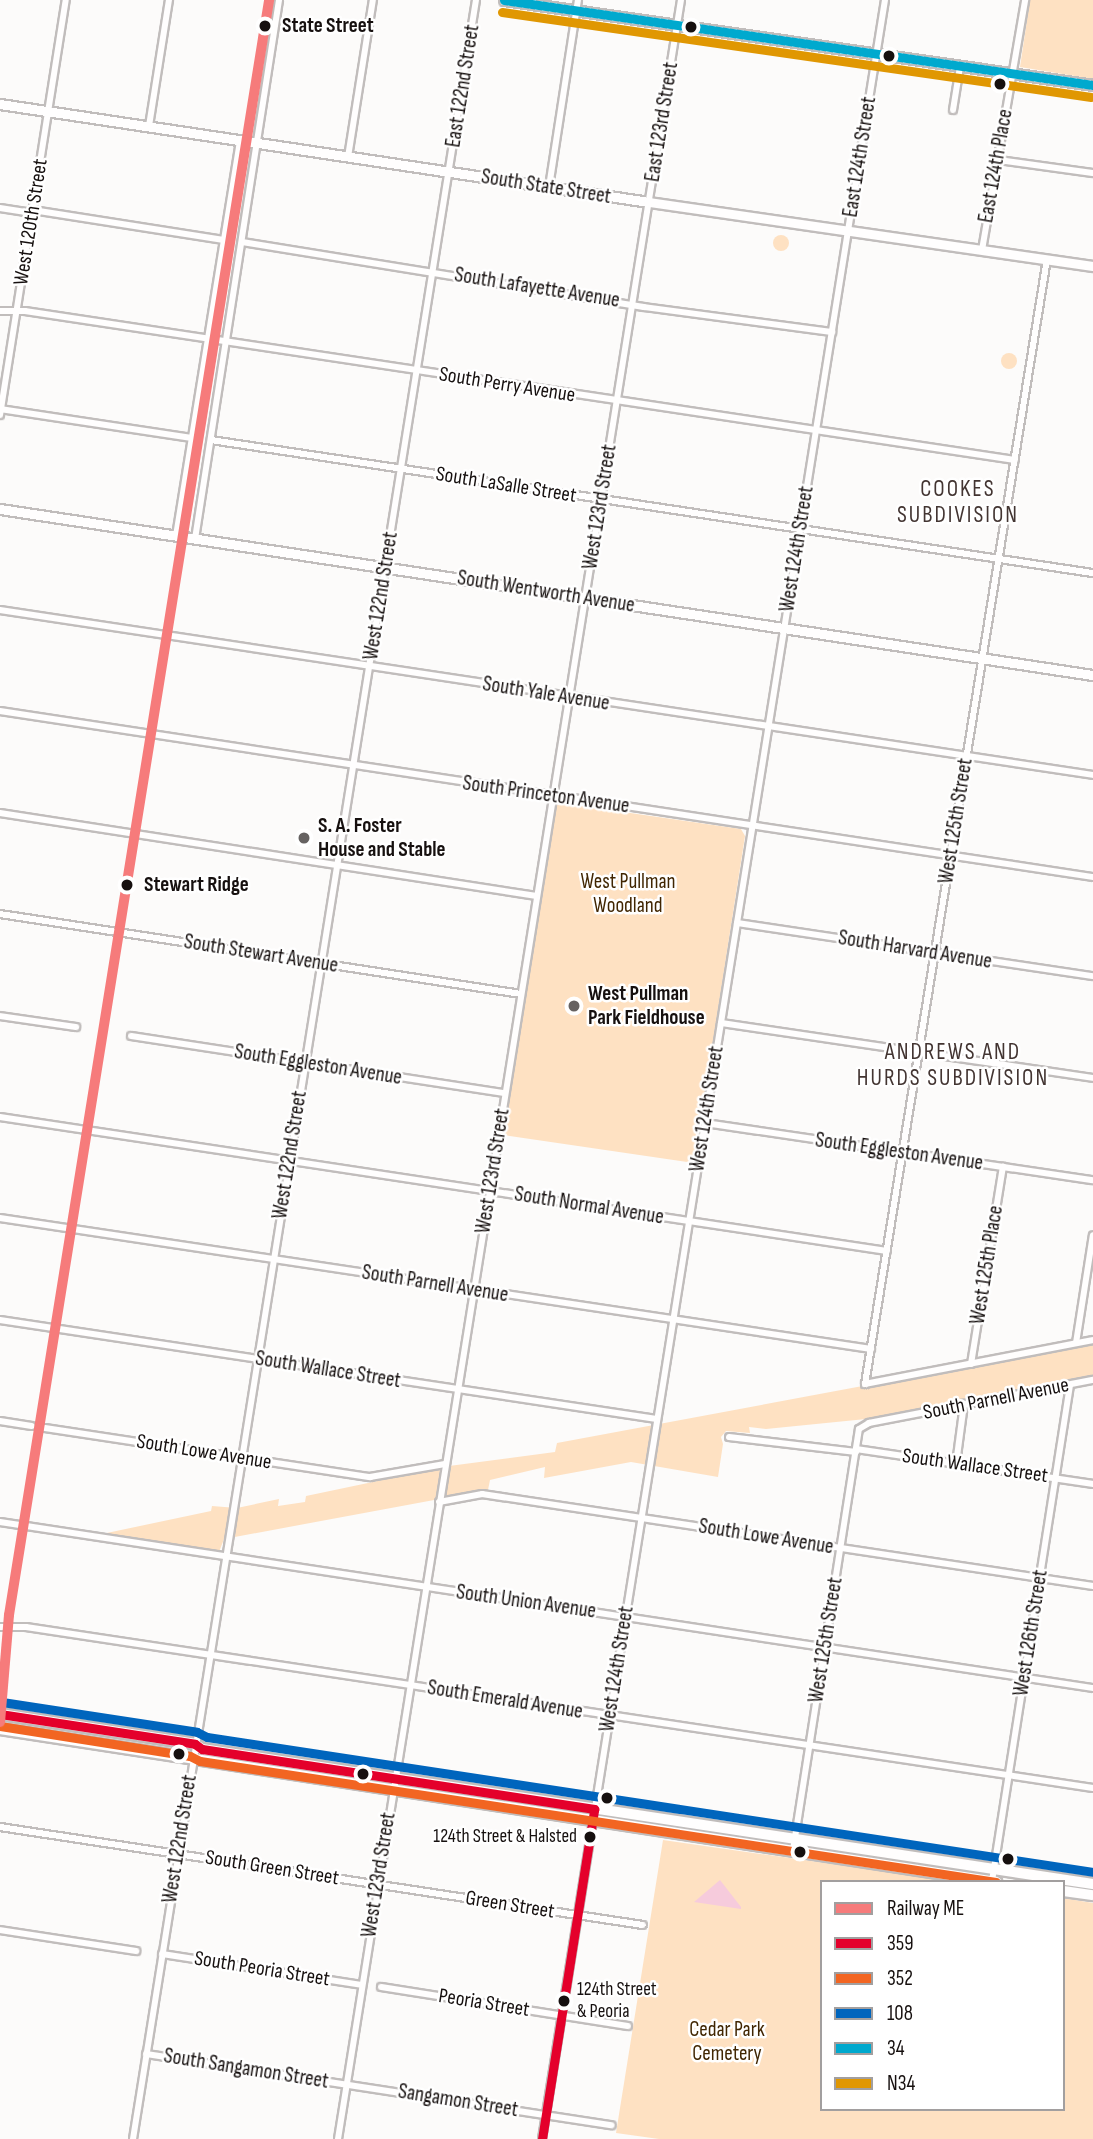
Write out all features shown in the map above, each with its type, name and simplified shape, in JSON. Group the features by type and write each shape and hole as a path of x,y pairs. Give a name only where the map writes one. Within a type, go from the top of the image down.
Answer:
{"main road":[{"path":"0,1714 195,1744 202,1749 1093,1884"},
{"path":"0,1729 981,1880"},
{"path":"1065,1891 1093,1895"}],"street":[{"name":"West 120th Street","path":"0,415 66,0"},
{"path":"149,126 169,0"},
{"path":"195,539 279,0"},
{"path":"348,157 373,0"},
{"name":"East 122nd Street","path":"449,172 476,0"},
{"path":"504,0 1093,85"},
{"path":"549,187 578,0"},
{"name":"East 123rd Street","path":"649,202 681,0"},
{"name":"East 124th Street","path":"849,232 885,0"},
{"name":"East 124th Place","path":"982,250 1025,0"},
{"path":"953,110 960,67"},
{"name":"South State Street","path":"0,104 849,232 1093,265"},
{"path":"176,536 240,140"},
{"path":"998,160 1093,173"},
{"name":"West 122nd Street","path":"133,2139 192,1758 449,172"},
{"name":"West 123rd Street","path":"338,2139 649,202"},
{"path":"0,208 223,240"},
{"name":"West 124th Street","path":"542,2139 849,232"},
{"name":"South Lafayette Avenue","path":"242,242 832,332"},
{"name":"West 125th Street","path":"865,1384 1047,259"},
{"name":"South Perry Avenue","path":"0,311 17,311 208,338 617,402 1015,460"},
{"path":"0,410 192,438"},
{"name":"South LaSalle Street","path":"211,440 1093,573"},
{"name":"South Wentworth Avenue","path":"0,509 1093,675"},
{"name":"South Yale Avenue","path":"0,610 1093,775"},
{"name":"South Princeton Avenue","path":"0,711 1093,877"},
{"path":"0,813 537,896"},
{"name":"South Stewart Avenue","path":"0,914 521,994"},
{"name":"South Harvard Avenue","path":"737,923 1093,976"},
{"path":"0,1016 76,1027"},
{"path":"721,1023 1093,1078"},
{"name":"South Eggleston Avenue","path":"131,1036 505,1093"},
{"name":"South Normal Avenue","path":"0,1117 887,1251"},
{"name":"South Eggleston Avenue","path":"705,1123 1093,1180"},
{"name":"West 125th Place","path":"971,1364 1003,1167"},
{"name":"South Parnell Avenue","path":"0,1218 871,1349"},
{"path":"1076,1343 1093,1235"},
{"name":"South Wallace Street","path":"0,1320 657,1419"},
{"name":"South Parnell Avenue","path":"865,1384 1093,1340"},
{"name":"South Parnell Avenue","path":"859,1429 869,1423 1093,1380"},
{"name":"West 126th Street","path":"994,1880 1070,1384"},
{"path":"956,1464 964,1404"},
{"path":"0,1421 32,1426"},
{"name":"South Lowe Avenue","path":"45,1428 370,1477 445,1464"},
{"name":"West 125th Street","path":"793,1850 859,1429"},
{"name":"South Wallace Street","path":"729,1437 856,1450 1093,1484"},
{"name":"South Lowe Avenue","path":"439,1502 482,1494 1093,1586"},
{"name":"South Union Avenue","path":"0,1522 1093,1688"},
{"name":"South Emerald Avenue","path":"0,1627 26,1628 1093,1788"},
{"name":"South Green Street","path":"0,1827 378,1884"},
{"name":"Green Street","path":"378,1884 643,1925"},
{"path":"0,1930 136,1951"},
{"name":"South Peoria Street","path":"162,1954 362,1985"},
{"name":"Peoria Street","path":"381,1987 628,2026"},
{"name":"South Sangamon Street","path":"146,2054 346,2084"},
{"name":"Sangamon Street","path":"346,2084 612,2125"}],"green space":[{"path":"1030,0 1093,0 1093,79 1020,67"},
{"path":"778,235 784,235 789,243 787,249 778,251 773,246 773,240"},
{"path":"1006,353 1012,353 1017,361 1015,367 1006,369 1001,364 1001,358"},
{"name":"West Pullman Woodland","path":"561,803 741,829 745,836 694,1163 503,1135 556,806"},
{"path":"1093,1343 1093,1375 866,1419 766,1429 749,1427 750,1433 726,1431 721,1437 723,1444 718,1477 631,1462 544,1478 545,1467 490,1480 488,1490 224,1539 219,1552 102,1534 211,1511 212,1506 237,1508 279,1499 278,1506 305,1502 306,1496 449,1466 555,1452 557,1443"},
{"name":"Cedar Park Cemetery","path":"663,1840 944,1880 820,1880 820,2111 1065,2111 1065,1898 1093,1903 1093,2139 659,2139 616,2133"}],"shaded area":[{"path":"720,1880 741,1907 741,1909 694,1902"}],"rail line":[{"name":"ME","path":"0,1722 9,1615 269,0"}],"transit line":[{"name":"34","path":"504,0 1093,85"},
{"name":"N34","path":"502,12 1091,97"},
{"name":"108","path":"2,1702 197,1732 207,1737 1093,1872"},
{"name":"359","path":"0,1714 195,1744 202,1749 594,1809"},
{"name":"352","path":"0,1726 190,1756 200,1761 983,1880"},
{"name":"359","path":"542,2139 594,1809"}],"place":[{"name":"State Street","path":"265,26"},
{"name":"S. A. Foster House and Stable","path":"304,838"},
{"name":"Stewart Ridge","path":"127,885"},
{"name":"West Pullman Park Fieldhouse","path":"574,1006"},
{"name":"124th Street & Halsted","path":"590,1837"},
{"name":"124th Street & Peoria","path":"564,2001"}],"district":[{"name":"COOKES SUBDIVISION","path":"958,502"},
{"name":"ANDREWS AND HURDS SUBDIVISION","path":"953,1065"}]}
